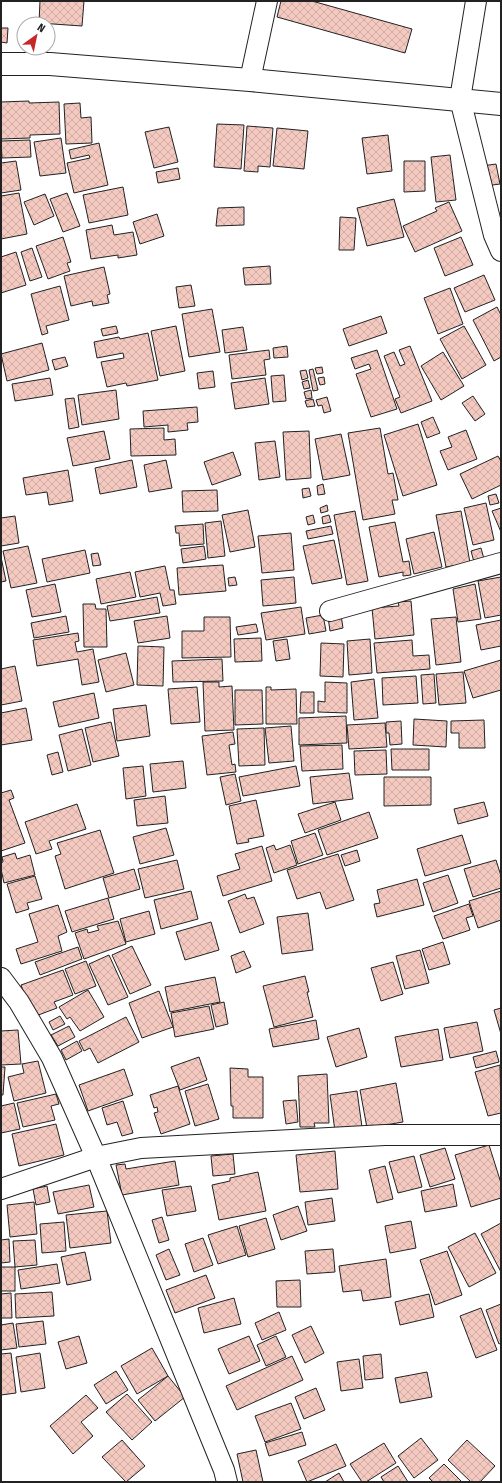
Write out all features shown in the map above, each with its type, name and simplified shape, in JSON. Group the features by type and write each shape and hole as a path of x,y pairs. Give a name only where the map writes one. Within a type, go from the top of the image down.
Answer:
{"main road":[{"path":"1,64 50,64 250,80 501,104"}],"street":[{"path":"250,80 267,1"},
{"path":"476,1 460,99 494,235 501,251"},
{"path":"330,611 501,563"},
{"path":"1,978 19,1002 52,1058 96,1157 224,1470 226,1482"},
{"path":"1,1189 96,1157 141,1148 385,1134 501,1135"}],"building":[{"path":"40,1 84,1 82,26 56,24 56,16 39,16"},
{"path":"281,1 312,1 412,29 405,53 277,17"},
{"path":"1,28 8,28 7,43 1,42"},
{"path":"29,101 29,103 59,102 60,134 30,135 30,138 1,139 1,102"},
{"path":"80,103 81,118 91,117 92,143 66,144 64,104"},
{"path":"217,124 244,125 241,169 214,167"},
{"path":"247,126 273,128 270,167 258,166 258,172 244,171"},
{"path":"169,127 178,162 154,168 145,132"},
{"path":"277,128 308,131 304,169 273,166"},
{"path":"388,135 392,171 367,174 362,138"},
{"path":"61,138 66,173 40,176 34,142"},
{"path":"30,140 31,157 2,158 1,141"},
{"path":"99,143 108,185 74,193 67,163 90,158 89,155 71,159 69,150"},
{"path":"450,155 456,200 436,202 431,157"},
{"path":"16,161 21,190 1,193 1,163"},
{"path":"404,161 425,161 425,191 404,192"},
{"path":"496,164 500,184 485,186 482,166"},
{"path":"178,168 180,179 158,183 156,172"},
{"path":"123,187 128,215 89,223 83,195"},
{"path":"19,193 27,234 1,239 1,196"},
{"path":"67,193 80,226 63,232 50,199"},
{"path":"45,194 54,216 34,225 24,202"},
{"path":"394,199 404,237 367,246 357,208"},
{"path":"449,202 462,231 415,252 403,226 437,211 435,208"},
{"path":"244,207 244,225 216,226 218,208"},
{"path":"157,214 164,236 140,244 133,222"},
{"path":"340,217 356,218 354,250 339,250"},
{"path":"112,225 114,235 133,232 137,255 118,258 118,255 91,259 86,230"},
{"path":"63,237 71,262 67,263 70,271 48,279 36,246"},
{"path":"461,237 473,265 445,276 434,248"},
{"path":"32,248 42,277 30,281 21,252"},
{"path":"16,252 26,285 1,293 1,257"},
{"path":"270,266 271,284 245,285 243,268"},
{"path":"104,267 110,294 107,295 109,303 93,306 92,301 71,306 64,276"},
{"path":"484,275 495,300 465,312 454,288"},
{"path":"191,285 195,306 179,308 176,287"},
{"path":"60,286 69,320 46,326 48,333 42,335 31,294"},
{"path":"450,288 463,324 438,334 424,298"},
{"path":"497,307 501,315 501,357 494,361 473,320"},
{"path":"212,309 220,352 189,357 182,314"},
{"path":"381,316 387,333 349,346 343,329"},
{"path":"116,326 118,333 103,336 101,329"},
{"path":"176,326 185,371 160,376 151,331"},
{"path":"464,326 486,365 462,379 440,339"},
{"path":"243,327 247,350 225,353 222,330"},
{"path":"148,333 158,380 127,386 126,383 107,387 101,362 124,358 123,353 97,358 94,342 119,337 120,339"},
{"path":"42,343 49,370 7,381 1,354"},
{"path":"287,346 288,357 274,358 273,348"},
{"path":"410,346 432,401 401,413 395,399 400,397 384,356 394,352 400,366 405,364 399,350"},
{"path":"269,350 270,359 264,360 266,375 232,379 229,355"},
{"path":"377,350 397,409 371,417 356,374 371,369 369,364 355,369 351,358"},
{"path":"443,352 464,386 441,400 421,366"},
{"path":"65,357 68,366 55,370 52,360"},
{"path":"322,367 323,373 317,374 315,368"},
{"path":"313,369 318,390 313,391 309,370"},
{"path":"306,370 308,378 302,380 300,371"},
{"path":"213,371 215,387 199,389 197,373"},
{"path":"284,375 286,401 273,402 271,376"},
{"path":"324,377 325,384 320,385 318,378"},
{"path":"50,378 53,395 15,401 12,384"},
{"path":"265,378 269,404 235,409 231,383"},
{"path":"308,380 310,388 304,389 302,382"},
{"path":"116,390 119,419 82,425 78,395"},
{"path":"311,390 312,398 306,399 304,392"},
{"path":"473,396 485,414 475,421 462,403"},
{"path":"327,397 331,411 324,413 322,405 318,406 316,400"},
{"path":"74,398 79,427 69,429 65,399"},
{"path":"313,399 315,406 307,407 305,401"},
{"path":"197,407 198,422 187,423 188,430 168,432 168,425 144,427 143,411"},
{"path":"433,417 440,433 427,438 421,422"},
{"path":"418,424 437,485 403,496 384,435"},
{"path":"164,428 164,440 175,439 176,455 131,456 130,429"},
{"path":"380,428 388,474 393,473 398,500 392,500 395,514 363,520 348,433"},
{"path":"466,430 477,459 448,470 440,451 452,447 448,437"},
{"path":"104,431 110,459 73,466 67,438"},
{"path":"309,431 311,478 286,480 283,432"},
{"path":"341,434 350,475 323,480 315,439"},
{"path":"275,441 280,477 259,480 255,443"},
{"path":"233,452 241,475 212,485 204,462"},
{"path":"498,456 501,461 501,485 472,499 460,474"},
{"path":"132,460 137,487 100,494 95,468"},
{"path":"166,460 172,488 149,492 144,465"},
{"path":"68,470 73,501 49,505 47,492 26,495 23,478"},
{"path":"323,484 325,494 318,495 317,486"},
{"path":"309,488 311,496 303,498 302,489"},
{"path":"217,490 218,511 183,512 182,491"},
{"path":"496,494 499,503 490,505 488,496"},
{"path":"486,503 494,540 473,545 464,508"},
{"path":"327,505 328,511 321,513 320,508"},
{"path":"501,508 501,532 492,511"},
{"path":"248,510 255,547 230,552 222,515"},
{"path":"355,511 368,581 347,585 334,515"},
{"path":"461,511 470,563 446,567 436,515"},
{"path":"313,515 315,523 308,525 306,517"},
{"path":"329,515 331,522 323,524 322,517"},
{"path":"15,516 19,543 1,546 1,518"},
{"path":"221,521 225,556 208,558 205,523"},
{"path":"395,522 403,562 409,561 411,575 403,576 403,572 379,577 369,527"},
{"path":"203,524 204,544 180,546 179,533 176,533 175,526"},
{"path":"331,526 333,534 308,539 306,531"},
{"path":"434,532 442,567 414,574 406,539"},
{"path":"291,533 294,570 262,573 258,536"},
{"path":"334,540 342,578 312,584 303,546"},
{"path":"28,546 37,583 11,588 3,551"},
{"path":"204,546 206,559 183,563 181,549"},
{"path":"481,548 484,559 474,562 471,551"},
{"path":"85,550 90,573 47,582 42,559"},
{"path":"98,553 101,565 93,566 91,554"},
{"path":"1,557 6,581 1,582"},
{"path":"223,565 226,591 179,595 177,568"},
{"path":"165,566 170,590 174,590 176,604 163,606 160,593 140,597 135,572"},
{"path":"130,572 136,597 101,604 96,579"},
{"path":"235,577 237,585 229,586 228,578"},
{"path":"294,577 296,603 263,606 261,580"},
{"path":"501,577 501,615 485,618 478,581"},
{"path":"55,584 61,612 32,617 26,590"},
{"path":"475,584 481,619 458,622 453,589"},
{"path":"157,597 160,613 110,621 107,606"},
{"path":"411,601 414,635 375,639 372,608 399,606 398,602"},
{"path":"83,604 95,604 96,609 106,609 107,647 84,647"},
{"path":"301,607 305,634 266,640 261,613"},
{"path":"323,615 326,631 309,634 306,618"},
{"path":"341,615 343,628 330,631 328,617"},
{"path":"66,616 69,632 34,638 31,623"},
{"path":"167,616 170,638 138,643 134,621"},
{"path":"204,617 230,617 231,657 182,658 182,631 204,631"},
{"path":"456,617 461,662 436,665 431,619"},
{"path":"501,620 501,646 481,650 476,625"},
{"path":"256,624 258,632 238,635 236,627"},
{"path":"78,633 79,641 75,642 77,652 93,649 99,682 82,685 78,659 37,666 33,640"},
{"path":"261,638 262,661 235,662 234,639"},
{"path":"287,639 290,659 276,661 273,641"},
{"path":"370,639 372,673 349,675 347,641"},
{"path":"412,640 413,656 429,655 430,669 377,673 374,643"},
{"path":"321,643 344,644 343,677 320,676"},
{"path":"138,646 164,647 163,686 137,685"},
{"path":"126,653 134,685 106,692 98,660"},
{"path":"222,659 223,681 173,682 172,661"},
{"path":"501,660 501,690 473,698 464,671"},
{"path":"15,666 22,701 1,705 1,669"},
{"path":"463,672 466,703 439,705 436,674"},
{"path":"434,674 436,703 423,704 421,675"},
{"path":"416,676 418,703 383,705 382,678"},
{"path":"374,679 378,718 354,720 351,682"},
{"path":"203,682 219,682 219,687 232,686 234,730 205,731"},
{"path":"325,682 347,683 347,713 318,712 318,701 325,702"},
{"path":"197,687 200,722 171,724 168,689"},
{"path":"266,687 271,687 271,690 296,689 297,724 266,724"},
{"path":"235,690 262,690 263,724 235,725"},
{"path":"301,692 314,692 314,713 300,713"},
{"path":"94,693 99,718 59,727 53,702"},
{"path":"146,705 150,736 117,741 113,709"},
{"path":"26,708 32,740 1,745 1,713"},
{"path":"346,716 347,743 299,745 299,718"},
{"path":"414,719 447,721 446,747 413,745"},
{"path":"484,720 485,748 459,748 459,733 451,733 451,721"},
{"path":"401,721 402,744 390,745 389,733 386,733 386,722"},
{"path":"111,722 119,756 93,762 85,728"},
{"path":"385,723 387,747 349,749 347,725"},
{"path":"291,726 294,761 269,763 265,728"},
{"path":"264,728 265,765 239,766 237,729"},
{"path":"82,729 91,765 68,771 59,735"},
{"path":"233,732 235,744 229,745 232,765 235,764 236,772 207,775 202,736"},
{"path":"342,745 343,769 302,771 300,746"},
{"path":"391,749 429,749 429,770 392,770"},
{"path":"386,750 387,774 355,775 354,751"},
{"path":"58,752 63,772 52,775 47,755"},
{"path":"183,761 186,788 153,792 150,764"},
{"path":"143,766 146,796 126,799 123,768"},
{"path":"296,766 300,786 243,796 239,777"},
{"path":"349,773 353,799 313,804 310,777"},
{"path":"235,774 241,801 226,805 220,777"},
{"path":"384,777 431,777 431,805 384,806"},
{"path":"11,790 14,798 9,800 25,843 1,851 1,793"},
{"path":"165,796 168,823 137,826 134,800"},
{"path":"256,800 264,836 248,839 249,842 237,844 229,806"},
{"path":"335,802 341,820 305,833 298,814"},
{"path":"484,802 488,816 458,824 454,809"},
{"path":"77,804 86,829 49,841 52,849 36,854 25,822"},
{"path":"369,812 378,838 327,855 318,830"},
{"path":"166,828 174,855 140,864 133,837"},
{"path":"100,830 114,873 65,889 55,856 61,854 57,843"},
{"path":"315,833 323,855 298,864 291,841"},
{"path":"462,835 471,863 425,876 417,849"},
{"path":"274,845 276,850 290,845 297,865 274,873 266,848"},
{"path":"262,846 272,881 223,896 217,876 240,869 235,854"},
{"path":"357,850 360,861 345,866 341,855"},
{"path":"15,853 17,859 30,855 35,875 4,883 1,869 1,863 3,862 2,857"},
{"path":"338,854 354,900 326,909 320,892 297,899 287,870"},
{"path":"177,860 184,889 145,898 138,869"},
{"path":"496,860 501,876 501,888 473,897 464,869"},
{"path":"134,869 140,889 109,898 103,878"},
{"path":"448,875 458,903 433,912 423,883"},
{"path":"35,876 42,899 27,903 29,909 16,913 7,884"},
{"path":"417,879 424,905 377,917 374,904 380,903 377,890"},
{"path":"191,891 198,919 161,929 154,900"},
{"path":"501,891 501,920 478,928 469,901"},
{"path":"245,894 247,899 254,897 264,924 240,933 228,901"},
{"path":"108,898 114,919 72,932 65,911"},
{"path":"469,904 473,916 466,918 470,930 443,939 434,916"},
{"path":"58,905 67,932 58,936 62,951 21,964 16,949 38,942 29,914"},
{"path":"149,911 155,934 126,942 120,919"},
{"path":"308,913 313,950 282,954 277,917"},
{"path":"118,921 126,944 84,959 75,933 87,929 88,933 99,930 97,926"},
{"path":"211,922 219,950 185,960 176,932"},
{"path":"443,942 450,964 429,970 422,949"},
{"path":"132,946 151,985 130,994 112,955"},
{"path":"78,947 82,959 40,975 35,962"},
{"path":"420,950 429,983 405,989 396,956"},
{"path":"244,951 251,967 236,973 231,956"},
{"path":"109,955 128,997 108,1005 89,964"},
{"path":"86,961 96,986 75,994 65,969"},
{"path":"393,962 403,994 381,1001 371,968"},
{"path":"63,970 73,995 54,1002 57,1008 33,1017 21,985"},
{"path":"305,976 313,1017 274,1027 263,986"},
{"path":"215,977 220,1002 170,1012 165,987"},
{"path":"88,990 104,1017 80,1031 70,1017 67,1019 59,1007"},
{"path":"159,991 173,1027 142,1038 129,1003"},
{"path":"224,1002 228,1024 216,1027 211,1005"},
{"path":"209,1006 214,1029 175,1037 171,1013"},
{"path":"501,1008 501,1034 494,1010"},
{"path":"60,1016 65,1024 53,1030 49,1022"},
{"path":"126,1017 139,1042 98,1063 90,1048 84,1051 79,1041"},
{"path":"316,1020 319,1039 273,1047 269,1029"},
{"path":"477,1022 483,1051 450,1058 444,1028"},
{"path":"69,1026 75,1037 58,1046 51,1035"},
{"path":"359,1028 367,1057 336,1067 327,1037"},
{"path":"438,1029 443,1060 401,1067 395,1037"},
{"path":"18,1030 21,1064 1,1065 1,1031"},
{"path":"77,1041 82,1051 66,1060 61,1050"},
{"path":"496,1051 499,1062 476,1068 473,1057"},
{"path":"199,1057 207,1080 180,1090 171,1067"},
{"path":"38,1061 46,1093 14,1101 8,1077 24,1073 22,1064"},
{"path":"500,1065 501,1113 488,1116 475,1072"},
{"path":"1,1067 5,1067 3,1095 1,1095"},
{"path":"230,1068 248,1069 248,1077 263,1077 263,1118 233,1118 233,1106 231,1106"},
{"path":"124,1069 133,1095 88,1111 79,1085"},
{"path":"327,1074 329,1123 314,1123 315,1127 300,1127 298,1076"},
{"path":"396,1083 403,1122 367,1128 360,1090"},
{"path":"208,1084 219,1119 195,1126 185,1091"},
{"path":"178,1086 190,1124 161,1134 154,1113 158,1112 157,1107 154,1108 150,1095"},
{"path":"357,1091 362,1127 335,1131 330,1095"},
{"path":"56,1094 59,1104 51,1106 55,1120 23,1127 17,1103"},
{"path":"296,1100 298,1122 286,1124 283,1101"},
{"path":"123,1101 133,1133 122,1136 117,1122 107,1125 102,1108"},
{"path":"14,1103 20,1129 1,1133 1,1106"},
{"path":"56,1124 64,1155 19,1166 12,1134"},
{"path":"489,1145 501,1183 501,1198 471,1207 455,1155"},
{"path":"445,1148 455,1179 430,1187 420,1155"},
{"path":"335,1151 338,1189 300,1192 296,1155"},
{"path":"233,1154 235,1174 213,1176 211,1156"},
{"path":"414,1156 422,1187 398,1193 389,1162"},
{"path":"175,1161 179,1185 122,1195 116,1165 125,1164 126,1169"},
{"path":"385,1166 393,1199 377,1203 369,1170"},
{"path":"258,1172 266,1211 219,1220 212,1185 230,1181 230,1178"},
{"path":"453,1184 457,1206 425,1212 421,1191"},
{"path":"89,1185 94,1207 58,1214 53,1192"},
{"path":"47,1186 50,1202 36,1205 33,1189"},
{"path":"191,1186 196,1211 167,1216 162,1190"},
{"path":"332,1198 335,1221 308,1225 305,1202"},
{"path":"34,1202 37,1234 10,1237 7,1205"},
{"path":"298,1206 307,1231 281,1240 273,1215"},
{"path":"107,1211 111,1243 70,1248 66,1215"},
{"path":"162,1217 169,1240 159,1243 152,1220"},
{"path":"266,1218 275,1249 248,1257 239,1226"},
{"path":"411,1221 416,1248 390,1253 385,1226"},
{"path":"64,1222 66,1251 42,1253 40,1224"},
{"path":"501,1223 501,1272 481,1234"},
{"path":"237,1226 246,1255 218,1264 208,1235"},
{"path":"475,1233 496,1273 469,1287 448,1247"},
{"path":"203,1238 213,1265 194,1272 185,1244"},
{"path":"9,1239 10,1262 1,1263 1,1240"},
{"path":"35,1240 37,1265 15,1267 13,1241"},
{"path":"169,1249 180,1275 166,1280 156,1255"},
{"path":"333,1249 335,1272 307,1274 305,1251"},
{"path":"447,1251 462,1295 435,1305 420,1260"},
{"path":"85,1252 91,1280 67,1285 61,1257"},
{"path":"386,1259 391,1297 363,1301 361,1290 343,1292 339,1266"},
{"path":"57,1264 60,1283 21,1289 18,1270"},
{"path":"1,1267 15,1267 15,1291 1,1291"},
{"path":"206,1275 215,1298 175,1313 166,1290"},
{"path":"300,1280 301,1307 277,1307 276,1281"},
{"path":"52,1292 54,1316 16,1318 15,1294"},
{"path":"11,1293 12,1318 1,1318 1,1294"},
{"path":"429,1294 434,1317 400,1325 395,1302"},
{"path":"234,1298 241,1324 204,1333 198,1308"},
{"path":"501,1304 501,1343 499,1344 486,1310"},
{"path":"481,1308 497,1350 476,1358 460,1316"},
{"path":"279,1312 286,1330 262,1340 255,1323"},
{"path":"43,1321 46,1344 19,1347 16,1324"},
{"path":"13,1323 17,1348 1,1350 1,1325"},
{"path":"311,1326 324,1353 305,1363 292,1335"},
{"path":"79,1336 87,1363 66,1369 58,1342"},
{"path":"249,1336 260,1361 229,1374 218,1349"},
{"path":"276,1336 286,1357 266,1366 257,1345"},
{"path":"152,1348 168,1376 137,1394 121,1366"},
{"path":"11,1353 16,1393 1,1395 1,1354"},
{"path":"40,1353 45,1388 21,1392 16,1357"},
{"path":"381,1354 383,1378 365,1380 363,1356"},
{"path":"292,1356 303,1380 237,1410 226,1386"},
{"path":"359,1359 363,1388 341,1391 337,1362"},
{"path":"116,1371 128,1390 106,1404 94,1385"},
{"path":"427,1372 432,1397 400,1403 395,1378"},
{"path":"168,1376 185,1397 155,1421 138,1400"},
{"path":"316,1388 325,1410 304,1419 295,1397"},
{"path":"127,1394 152,1422 132,1440 106,1412"},
{"path":"86,1395 98,1408 81,1422 93,1436 73,1454 50,1426"},
{"path":"291,1403 301,1429 265,1442 255,1416"},
{"path":"302,1432 306,1445 269,1456 265,1443"},
{"path":"421,1438 438,1460 414,1478 398,1456"},
{"path":"122,1440 145,1466 126,1482 102,1457"},
{"path":"467,1440 495,1466 480,1482 471,1482 448,1460"},
{"path":"384,1443 396,1463 366,1482 362,1482 350,1464"},
{"path":"336,1444 346,1466 307,1482 298,1461"},
{"path":"256,1450 263,1482 243,1482 237,1454"},
{"path":"444,1464 462,1482 433,1482 429,1478"},
{"path":"398,1466 408,1482 384,1482 381,1477"},
{"path":"339,1473 344,1482 325,1482"}]}
